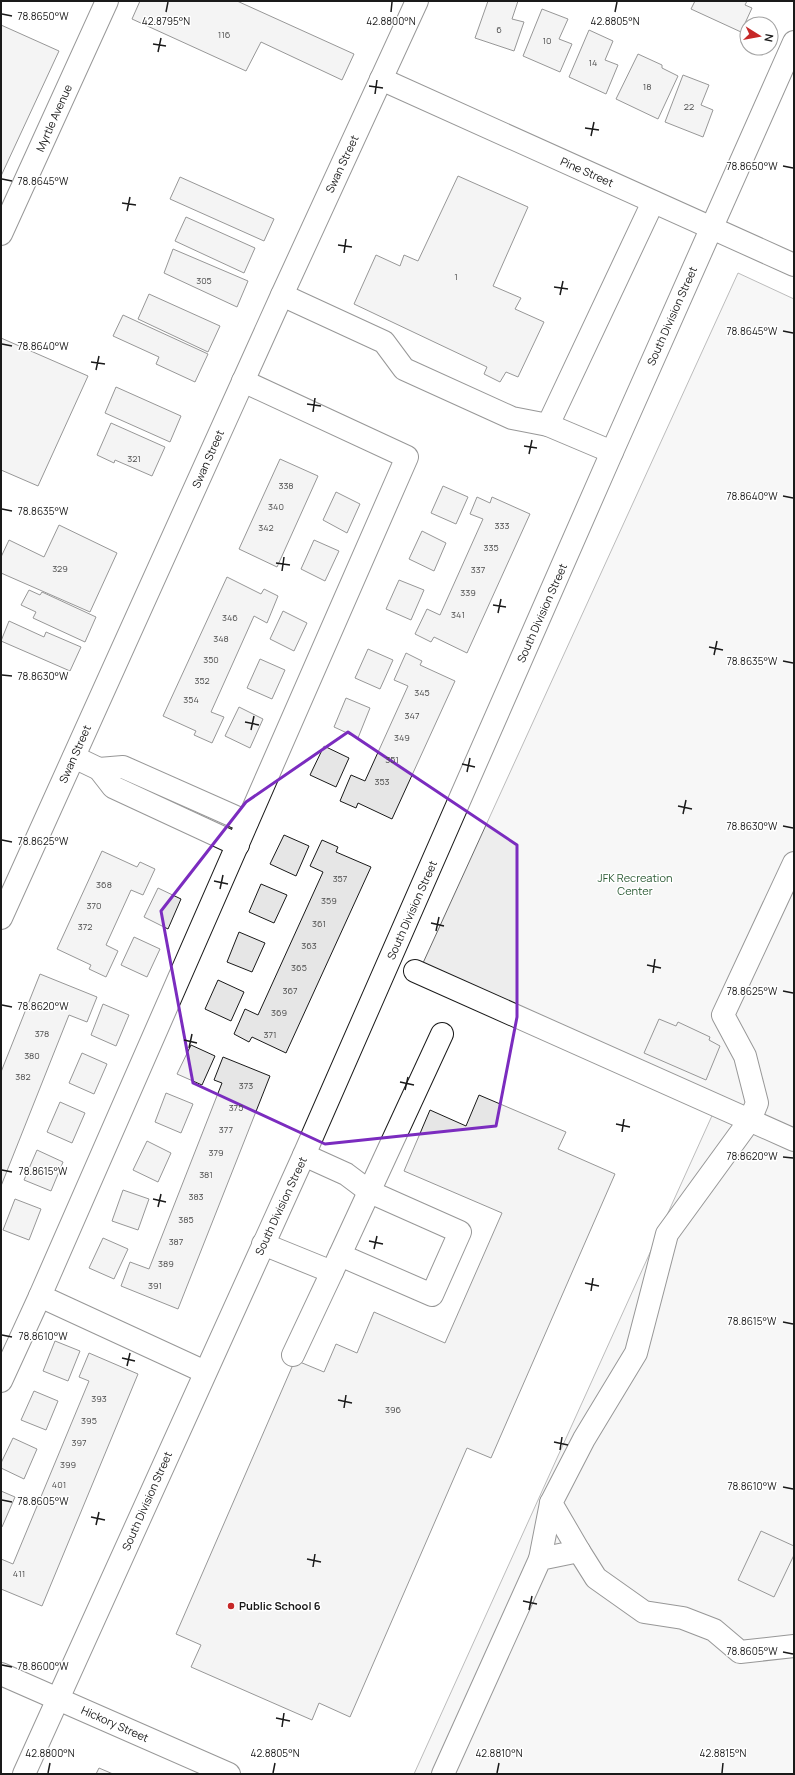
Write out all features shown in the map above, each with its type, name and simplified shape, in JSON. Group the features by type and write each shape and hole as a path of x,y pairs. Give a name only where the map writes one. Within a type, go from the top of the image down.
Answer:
{"street":[{"name":"Myrtle Avenue","path":"1,234 106,1"},
{"name":"Swan Street","path":"1,918 243,381 417,1"},
{"name":"South Division Street","path":"24,1774 304,1155 612,452 794,42"},
{"name":"Pine Street","path":"381,79 794,264"},
{"path":"548,425 653,202"},
{"path":"282,296 384,342 404,369 512,418 548,425 612,452"},
{"path":"1,1381 40,1296 407,458 243,381"},
{"path":"74,757 99,769 113,787 238,845"},
{"path":"99,769 123,767 247,822"},
{"path":"444,1774 540,1559 551,1503 584,1439 636,1353 667,1234 750,1120 757,1103 745,1056 723,1015 794,863"},
{"path":"416,971 794,1140"},
{"path":"293,1354 370,1192 442,1034"},
{"path":"263,1244 336,1263 432,1295 460,1232 370,1192 346,1174 304,1155"},
{"path":"40,1296 205,1372"},
{"path":"551,1503 596,1578 644,1612 683,1618 714,1630 740,1652 794,1646"},
{"path":"540,1559 579,1551"},
{"name":"Hickory Street","path":"1,1674 229,1774"}],"highlighted area":[{"path":"348,732 517,845 517,1017 496,1126 325,1144 193,1083 161,911 246,802"}],"green space":[{"name":"JFK Recreation Center","path":"738,273 794,299 794,1774 414,1774 720,1098 423,963"}],"building":[{"path":"140,1 237,1 354,54 342,80 261,42 246,71 132,19"},
{"path":"488,1 518,1 512,19 524,22 514,51 475,38"},
{"path":"695,1 747,1 745,5 752,8 748,16 739,16 739,31 691,9"},
{"path":"542,9 568,19 559,39 572,44 560,72 523,56"},
{"path":"1,25 59,51 1,176"},
{"path":"589,30 613,41 605,60 618,65 606,94 569,77"},
{"path":"638,54 662,65 662,68 678,76 658,119 616,99"},
{"path":"683,75 709,85 701,105 713,110 703,137 665,122"},
{"path":"458,176 528,207 493,286 521,298 515,309 544,322 518,377 506,372 500,382 484,374 487,367 354,304 376,255 400,266 404,255 418,261"},
{"path":"180,177 274,219 264,241 170,199"},
{"path":"186,217 255,248 244,273 175,241"},
{"path":"173,249 248,281 237,307 164,273"},
{"path":"149,294 220,326 208,352 138,319"},
{"path":"123,315 208,354 195,382 156,364 159,357 113,336"},
{"path":"1,338 88,376 38,486 1,470"},
{"path":"116,387 181,416 170,442 105,413"},
{"path":"111,423 165,447 152,476 115,460 114,463 97,455"},
{"path":"280,459 318,476 277,567 239,549"},
{"path":"443,486 468,497 456,524 431,513"},
{"path":"336,492 360,504 347,533 323,520"},
{"path":"477,497 490,503 492,497 530,514 467,653 434,637 431,642 415,634 427,609 440,615 483,519 470,514"},
{"path":"59,525 117,553 90,612 1,573 1,557 9,540 44,557"},
{"path":"422,531 446,543 434,571 409,559"},
{"path":"314,540 339,551 325,581 301,569"},
{"path":"227,577 261,594 264,589 278,596 267,623 254,616 211,712 224,717 212,743 194,735 196,731 163,716"},
{"path":"399,580 424,590 411,620 386,609"},
{"path":"29,590 40,595 42,592 96,617 85,642 33,618 36,612 21,605"},
{"path":"283,611 307,623 294,651 270,639"},
{"path":"9,621 44,637 46,632 81,647 70,671 1,641"},
{"path":"368,649 393,660 380,689 355,678"},
{"path":"406,653 422,661 420,665 455,681 392,819 358,803 356,808 340,801 351,775 365,781 408,686 394,680"},
{"path":"260,659 285,670 272,699 247,688"},
{"path":"346,698 370,708 358,738 334,727"},
{"path":"239,707 263,719 250,748 225,736"},
{"path":"324,746 349,758 336,787 310,775"},
{"path":"284,835 309,846 296,876 270,864"},
{"path":"322,840 338,847 336,852 371,867 286,1053 252,1037 249,1042 234,1034 245,1009 258,1015 323,872 310,866"},
{"path":"102,851 137,867 140,862 155,869 143,895 131,890 106,945 118,951 106,977 89,969 91,965 57,949"},
{"path":"261,884 287,895 274,923 249,912"},
{"path":"158,888 181,899 168,929 144,917"},
{"path":"239,932 265,943 252,972 227,962"},
{"path":"134,937 160,949 147,977 121,965"},
{"path":"40,974 97,997 87,1022 69,1015 1,1186 1,1072"},
{"path":"218,980 244,992 231,1021 205,1009"},
{"path":"103,1004 129,1015 116,1046 91,1035"},
{"path":"659,1019 676,1026 678,1022 710,1037 709,1040 720,1046 706,1080 644,1053"},
{"path":"191,1045 215,1056 202,1085 177,1074"},
{"path":"82,1053 107,1064 94,1094 69,1083"},
{"path":"223,1057 270,1076 178,1309 121,1286 130,1262 149,1269 222,1083 214,1080"},
{"path":"166,1093 193,1104 181,1133 155,1122"},
{"path":"479,1095 566,1132 558,1149 615,1174 491,1458 467,1448 350,1717 319,1703 312,1720 191,1667 201,1645 176,1634 295,1360 324,1372 336,1344 357,1353 374,1312 445,1343 502,1213 404,1171 430,1110 466,1126"},
{"path":"60,1102 85,1113 72,1143 47,1132"},
{"path":"147,1141 171,1153 158,1182 133,1170"},
{"path":"37,1150 63,1162 51,1191 24,1180"},
{"path":"123,1190 149,1199 138,1230 112,1221"},
{"path":"15,1199 41,1209 29,1240 3,1230"},
{"path":"103,1238 128,1249 114,1279 89,1268"},
{"path":"55,1341 80,1351 68,1381 43,1371"},
{"path":"89,1353 138,1374 42,1606 1,1589 1,1559 13,1564 89,1381 79,1377"},
{"path":"34,1391 58,1401 46,1430 21,1420"},
{"path":"13,1438 37,1449 24,1479 1,1468 1,1463"},
{"path":"1,1491 15,1497 2,1527 1,1526"},
{"path":"761,1531 794,1546 794,1555 774,1597 738,1580"},
{"path":"99,1768 113,1774 96,1774"}],"place":[{"name":"Public School 6","path":"231,1606"}]}
